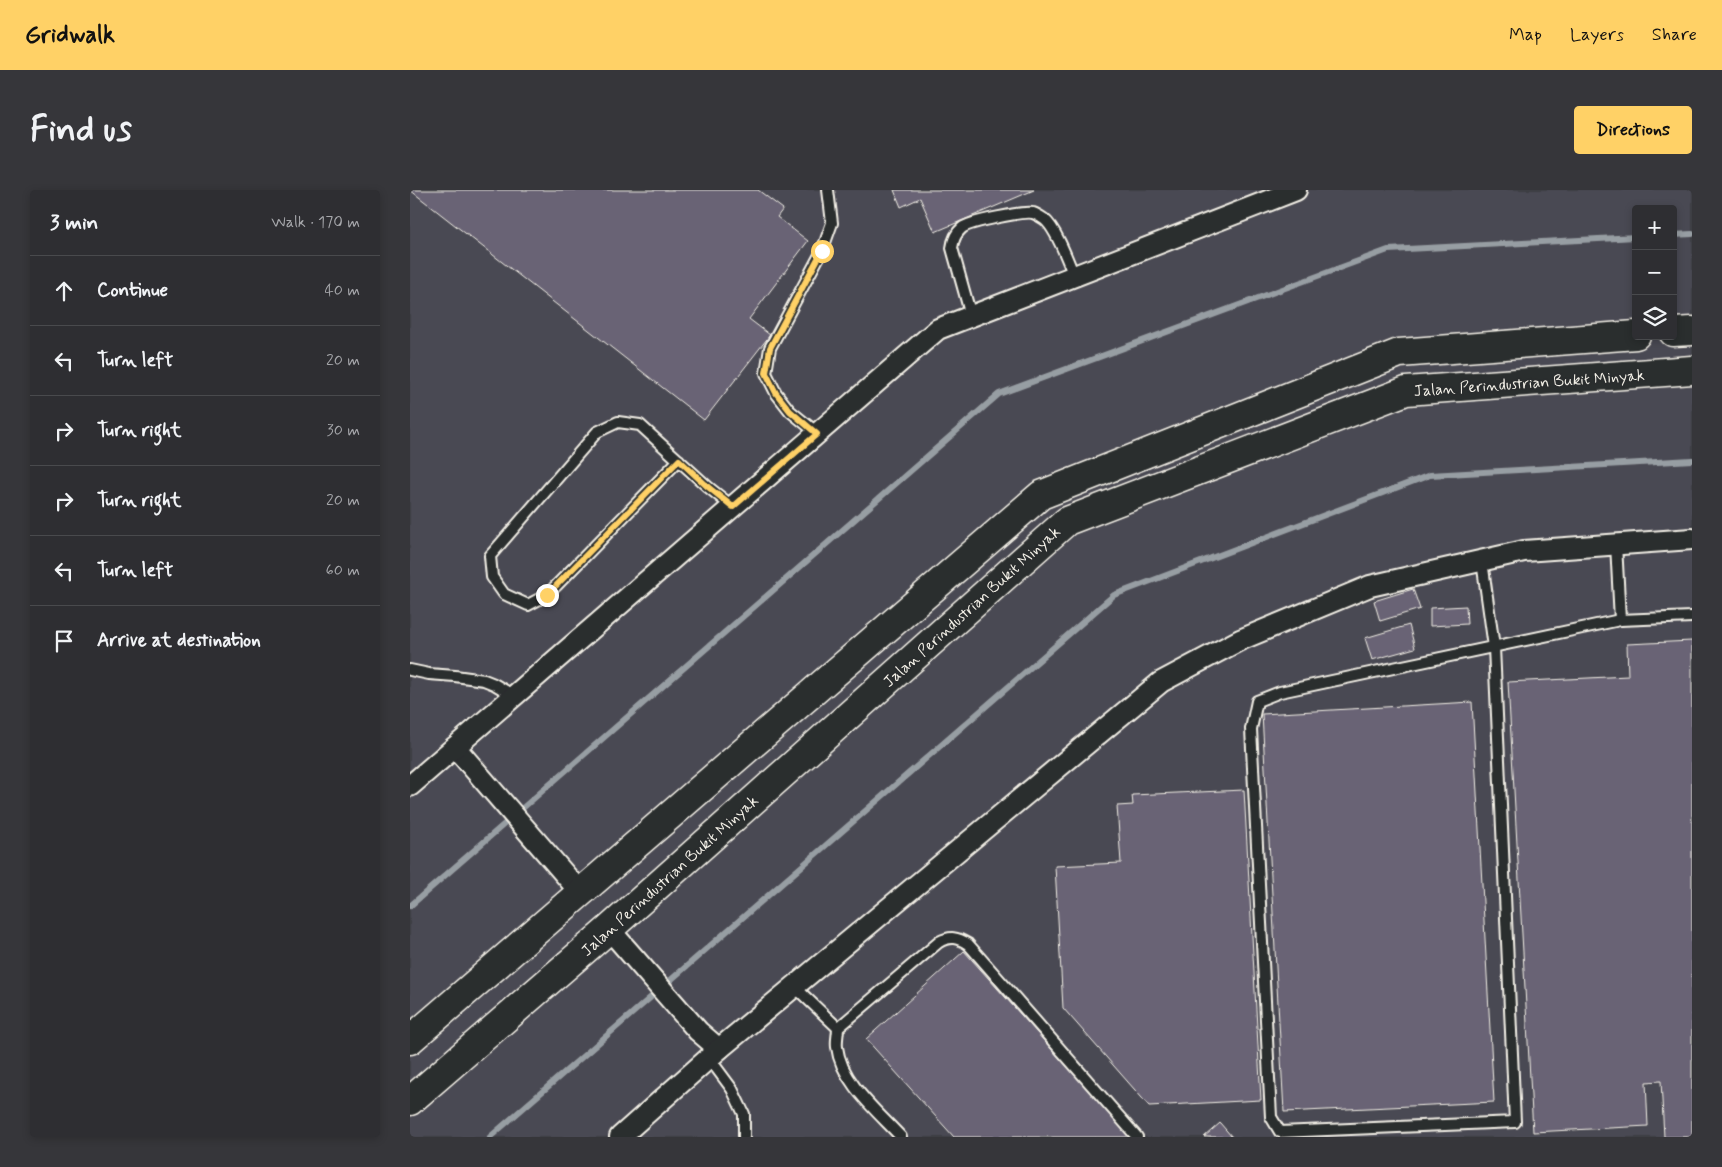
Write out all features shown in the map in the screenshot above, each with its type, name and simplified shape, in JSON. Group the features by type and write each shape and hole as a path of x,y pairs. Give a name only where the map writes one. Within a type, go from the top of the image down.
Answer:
{"main road":[{"path":"1677,332 1692,330"},
{"path":"410,1040 572,884 1041,495 1399,353 1632,335"},
{"name":"Jalan Perindustrian Bukit Minyak","path":"410,1101 617,938 1067,521 1406,391 1692,370"}],"street":[{"path":"410,786 938,329 1296,190"},
{"path":"620,1137 714,1054 1161,682 1240,640 1370,586 1524,551 1692,539"},
{"path":"456,747 572,884"},
{"path":"617,938 698,1031 714,1054"}],"lane":[{"path":"817,434 790,411 776,393 766,373 770,348 822,251 832,223 828,190"},
{"path":"971,316 952,248 954,239 963,228 1019,214 1034,213 1045,219 1060,244 1074,276"},
{"path":"679,460 547,595 528,605 504,594 492,577 490,556 597,432 618,422 640,425 679,460 708,487 733,507"},
{"path":"1616,544 1620,620"},
{"path":"1482,561 1494,647 1515,1122 1280,1132 1271,1117 1251,729 1257,702 1280,692 1494,647 1620,620 1692,617"},
{"path":"410,670 484,680 514,696"},
{"path":"901,1137 852,1084 843,1067 837,1047 838,1028 939,942 948,937 959,938 968,944 1137,1137"},
{"path":"795,986 838,1028"},
{"path":"714,1054 744,1114 744,1137"}],"shaded area":[{"path":"410,190 1692,190 1692,1137 410,1137"}],"building":[{"path":"410,190 758,190 783,209 777,217 808,241 749,319 770,335 704,420"},
{"path":"894,190 1034,190 935,232 920,198 901,207"},
{"path":"1413,589 1420,609 1380,621 1374,601"},
{"path":"1466,606 1467,624 1430,626 1430,608"},
{"path":"1409,625 1415,648 1372,660 1365,638"},
{"path":"1692,641 1692,1137 1664,1137 1661,1081 1646,1082 1648,1126 1533,1132 1508,682 1628,676 1627,644"},
{"path":"1472,702 1494,1102 1284,1112 1262,714"},
{"path":"1244,790 1261,1100 1149,1106 1063,1008 1055,866 1121,863 1117,806 1133,805 1132,795"},
{"path":"964,951 1130,1137 954,1137 866,1039"},
{"path":"1220,1123 1232,1137 1204,1137"}],"waterway":[{"path":"1677,235 1692,234"},
{"path":"410,906 999,394 1388,250 1632,237"},
{"path":"490,1137 1114,595 1430,475 1692,460"}],"route":[{"path":"547,595 679,460 733,507 817,434 790,411 776,393 766,373 770,348 822,251"}]}
